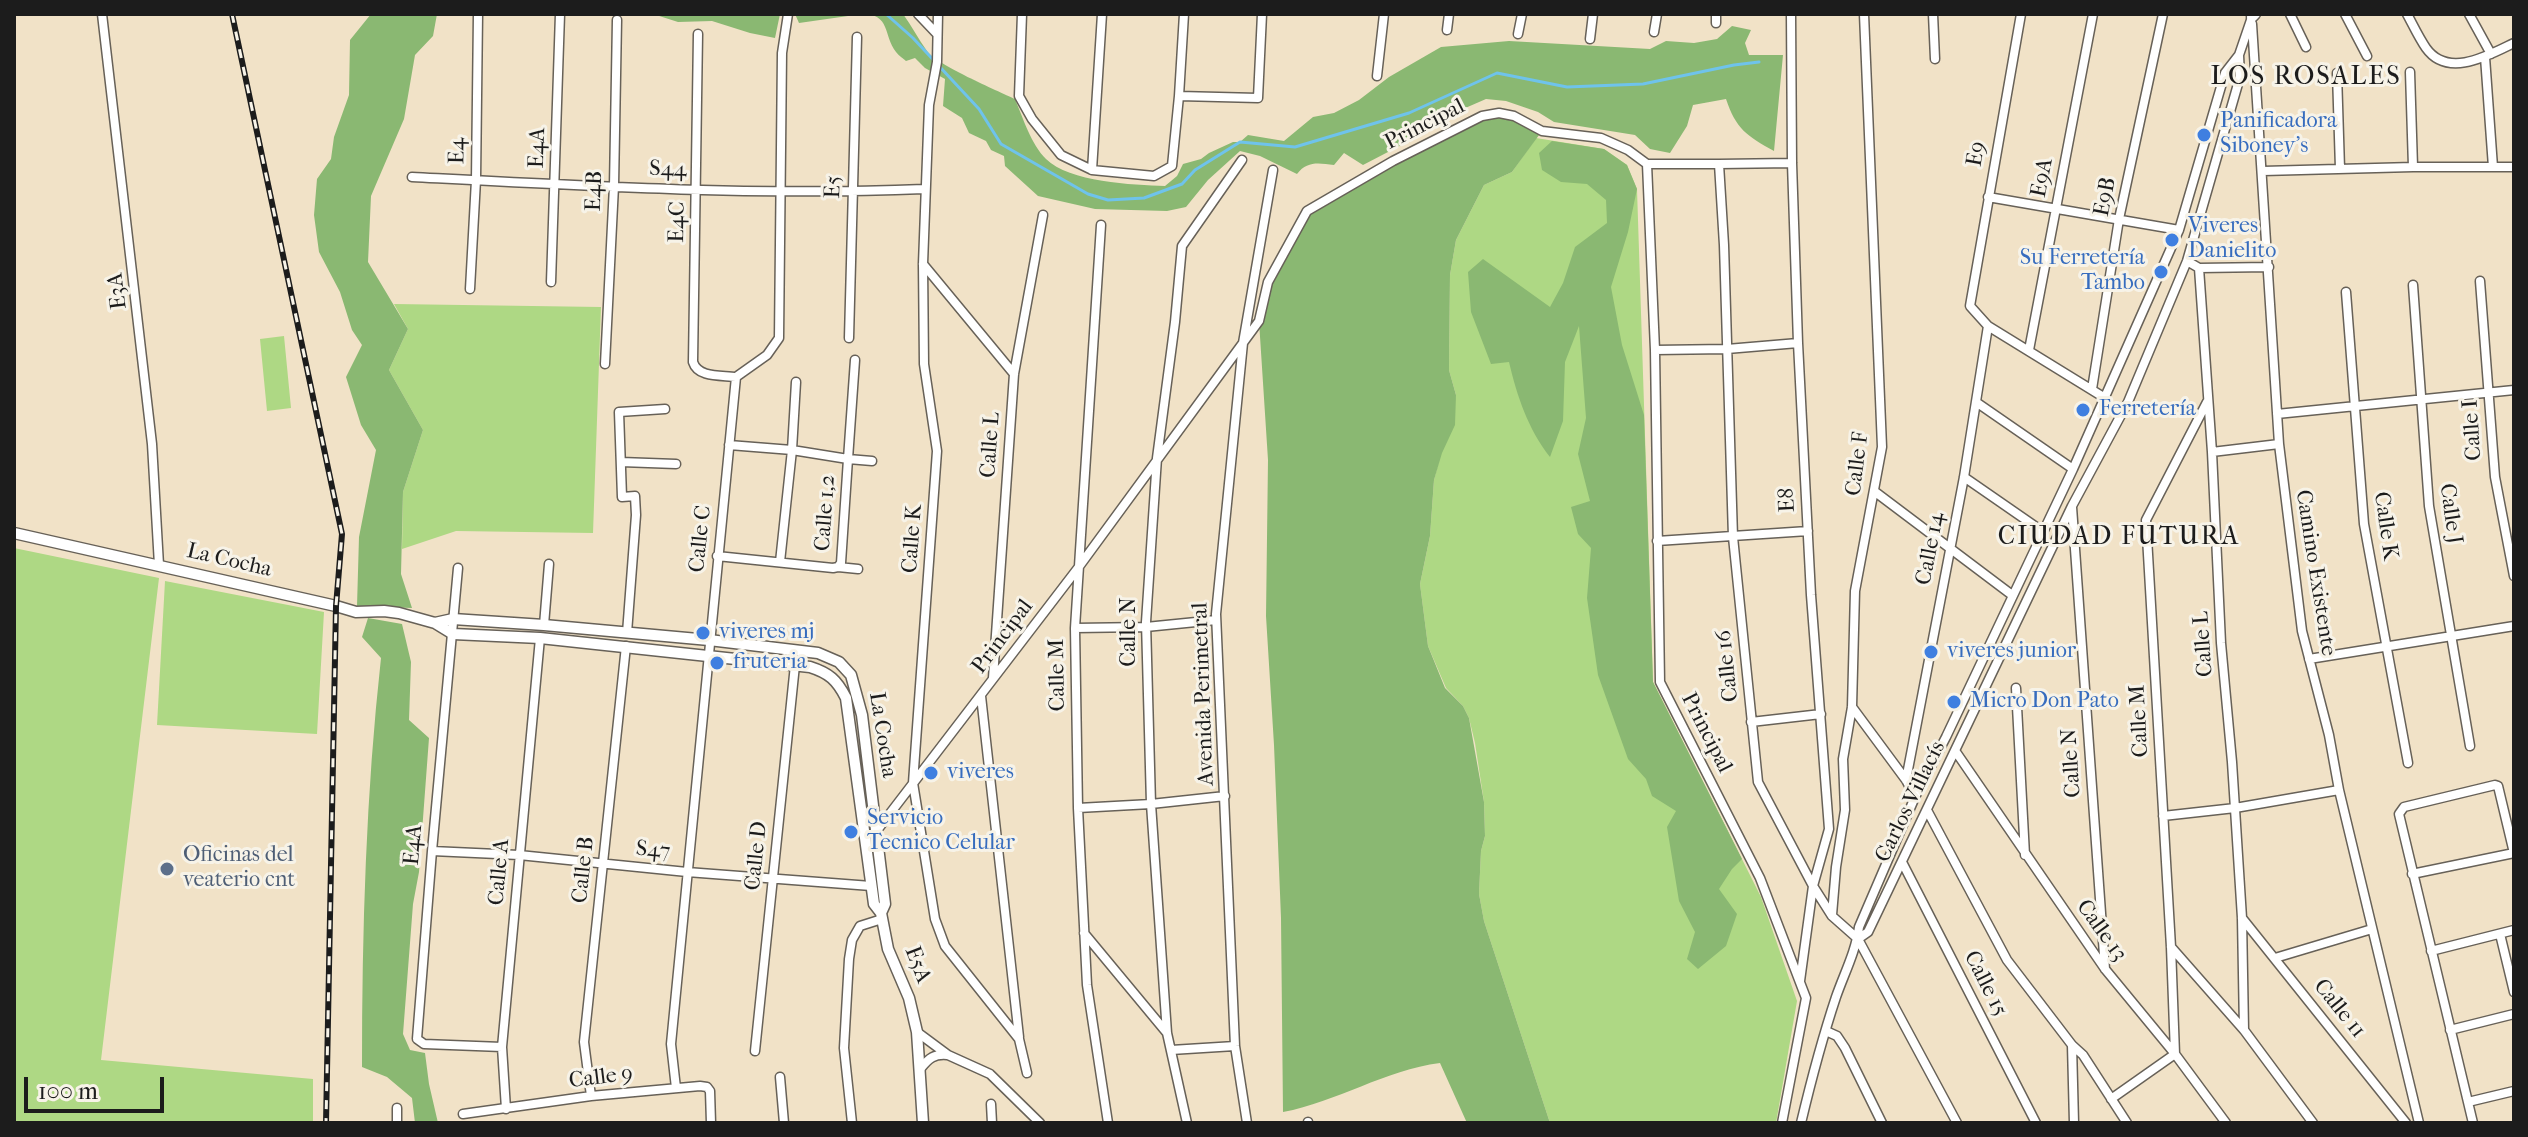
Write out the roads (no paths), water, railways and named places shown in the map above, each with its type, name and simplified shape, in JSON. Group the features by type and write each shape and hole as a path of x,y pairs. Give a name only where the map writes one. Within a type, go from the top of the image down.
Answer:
{"street":[{"name":"E3A","path":"102,14 152,444 159,565"},
{"name":"E4","path":"470,289 476,180 478,14"},
{"name":"E4A","path":"551,282 560,14"},
{"path":"736,377 767,355 779,338 782,53 788,14"},
{"path":"918,14 937,34"},
{"name":"Calle K","path":"938,14 937,62 929,105 923,264 924,364 937,451 913,783 935,919 945,946 1019,1039"},
{"path":"1022,14 1019,96 1032,119 1061,155 1092,170 1154,176 1172,166 1184,14"},
{"path":"1092,170 1102,14"},
{"path":"1179,96 1258,98 1262,14"},
{"path":"1377,76 1384,14"},
{"path":"1447,30 1449,14"},
{"path":"1518,34 1522,14"},
{"path":"1590,39 1593,14"},
{"path":"1654,32 1657,14"},
{"name":"E8","path":"1791,14 1798,343 1811,595 1829,829 1813,886 1800,981"},
{"name":"Calle F","path":"1832,916 1845,810 1843,759 1852,707 1855,591 1882,447 1864,14"},
{"path":"1933,14 1935,59"},
{"name":"E9","path":"1988,326 1972,311 1970,301 2021,14"},
{"name":"E9A","path":"2029,350 2093,14"},
{"name":"E9B","path":"2092,389 2119,219 2163,14"},
{"path":"2290,14 2306,47"},
{"path":"2345,14 2367,56"},
{"path":"2407,14 2426,49 2449,62 2467,63 2514,43"},
{"path":"2469,14 2488,56 2493,167"},
{"name":"Carlos Villacís","path":"1801,1123 1826,1031 1858,939 1859,927 1915,797 2073,469 2179,230 2225,73 2239,55 2253,15"},
{"name":"Camino Existente","path":"2253,15 2252,50 2258,87 2279,444 2302,631 2419,1123"},
{"name":"E4B","path":"605,364 614,186 617,20"},
{"name":"E4C","path":"698,34 693,362 694,368 700,372 736,377"},
{"name":"E5","path":"849,338 857,37"},
{"name":"Carlos Villacís","path":"1858,939 1868,932 2072,506 2128,402 2187,261 2240,77 2239,55"},
{"path":"2410,72 2413,167"},
{"path":"2337,73 2340,169"},
{"name":"Principal","path":"866,846 1078,568 1259,321 1268,282 1307,211 1393,161 1482,116 1499,113 1514,116 1542,131 1601,138 1628,150 1647,164 1655,350 1660,682 1760,878 1806,998 1782,1123"},
{"name":"Calle N","path":"1187,1123 1167,1033 1151,804 1146,627 1157,458 1182,246 1242,160"},
{"path":"1647,164 1792,163"},
{"name":"Calle 16","path":"1719,164 1733,537 1758,782 1832,916 1858,939 1957,1123"},
{"path":"2263,171 2514,167"},
{"name":"Avenida Perimetral","path":"1247,1123 1235,1046 1216,620 1243,343 1273,170"},
{"name":"S44","path":"412,177 781,191 924,189"},
{"path":"1988,197 2179,230"},
{"name":"Calle L","path":"993,680 1014,374 1043,215"},
{"name":"Calle M","path":"1101,225 1075,628 1078,808 1087,985 1108,1123"},
{"path":"2187,261 2199,268 2269,267"},
{"path":"923,264 1014,374"},
{"name":"Calle L","path":"2199,268 2221,643 2242,918 2244,1030"},
{"name":"Calle I","path":"2480,281 2495,477 2510,539 2514,576"},
{"name":"Calle J","path":"2413,285 2429,506 2470,746"},
{"name":"Calle K","path":"2346,292 2364,524 2408,763"},
{"path":"1988,326 2105,398"},
{"name":"Calle 14","path":"1906,780 1964,477 1988,326"},
{"path":"1655,350 1727,349 1798,343"},
{"path":"855,360 848,459 872,461"},
{"name":"Calle C","path":"676,1088 671,1044 736,377"},
{"path":"780,562 796,382"},
{"path":"2277,414 2514,390"},
{"name":"Calle M","path":"2175,1054 2146,520 2207,401"},
{"path":"1976,402 2073,469"},
{"path":"627,633 636,515 635,496 622,497 619,412 665,409"},
{"path":"2212,452 2279,444"},
{"name":"Calle 1,2","path":"717,556 838,567 841,563 848,459 729,445"},
{"path":"621,462 676,464"},
{"path":"1964,477 2042,531"},
{"path":"1874,491 2012,595"},
{"name":"Calle N","path":"2072,506 2105,969"},
{"path":"1657,541 1808,531"},
{"name":"La Cocha","path":"14,533 366,613 384,611 435,623 453,634 626,646 795,665 826,672 837,680 846,698 871,886 874,904 881,916"},
{"path":"544,625 549,564"},
{"path":"838,567 858,569"},
{"name":"E4A","path":"458,568 417,1039 424,1044 502,1047"},
{"name":"La Cocha","path":"435,623 453,619 709,640 818,653 839,662 851,675 862,715 885,904 881,916"},
{"path":"1075,628 1146,627 1216,620"},
{"path":"2309,659 2514,626"},
{"name":"Calle A","path":"506,1109 502,1047 540,638"},
{"name":"Calle B","path":"591,1096 584,1042 626,646"},
{"name":"Calle D","path":"755,1051 795,665"},
{"path":"2016,688 2025,856"},
{"name":"Calle K","path":"981,696 1019,1039 1027,1073"},
{"path":"1852,707 1915,797"},
{"path":"1751,722 1821,714"},
{"name":"Calle 13","path":"1956,752 2105,969 2175,1054 2226,1123"},
{"path":"2412,874 2514,853 2501,790 2495,785 2404,807 2399,814 2412,874 2473,1123"},
{"path":"2163,816 2235,808 2339,790"},
{"path":"1078,808 1225,796"},
{"path":"1928,812 2007,960 2083,1055 2127,1123"},
{"name":"S47","path":"432,851 519,855 871,886"},
{"name":"Calle 15","path":"1902,862 2036,1123"},
{"path":"852,1123 844,1048 849,959 852,940 860,926 881,916"},
{"name":"E5A","path":"881,916 888,949 909,998 917,1032 923,1123"},
{"name":"Calle 11","path":"2242,918 2406,1123"},
{"path":"2275,958 2372,929"},
{"path":"2431,951 2514,930"},
{"path":"1084,933 1167,1033"},
{"path":"2500,934 2514,992"},
{"path":"2171,947 2244,1030 2313,1123"},
{"path":"2450,1030 2514,1014"},
{"path":"1826,1031 1837,1036 1845,1048 1882,1123"},
{"path":"917,1032 948,1055 990,1074 1040,1123"},
{"path":"2072,1045 2074,1123"},
{"path":"1171,1050 1235,1046"},
{"path":"2111,1099 2175,1054"},
{"path":"921,1068 928,1059 948,1055"},
{"path":"780,1077 784,1123"},
{"name":"Calle 9","path":"463,1114 591,1096 707,1087 710,1091 711,1123"},
{"path":"2468,1102 2514,1091"},
{"path":"991,1104 992,1123"},
{"path":"397,1108 397,1123"},
{"path":"1804,1108 1810,1123"}],"waterway":[{"path":"886,14 913,38 979,109 1001,144 1088,194 1108,200 1144,198 1182,184 1195,170 1240,142 1295,147 1409,113 1497,73 1567,87 1643,84 1759,62"}],"railway":[{"path":"232,14 342,534 336,606 326,1123"}],"place":[{"name":"Panificadora Siboney's","path":"2204,135"},
{"name":"Viveres Danielito","path":"2172,240"},
{"name":"Su Ferretería Tambo","path":"2161,272"},
{"name":"Ferretería","path":"2083,410"},
{"name":"viveres mj","path":"703,633"},
{"name":"viveres junior","path":"1931,652"},
{"name":"fruteria","path":"717,663"},
{"name":"Micro Don Pato","path":"1954,702"},
{"name":"viveres","path":"931,773"},
{"name":"Servicio Tecnico Celular","path":"851,832"},
{"name":"Oficinas del veaterio cnt","path":"167,869"}],"district":[{"name":"LOS ROSALES","path":"2306,78"},
{"name":"CIUDAD FUTURA","path":"2119,538"}]}
